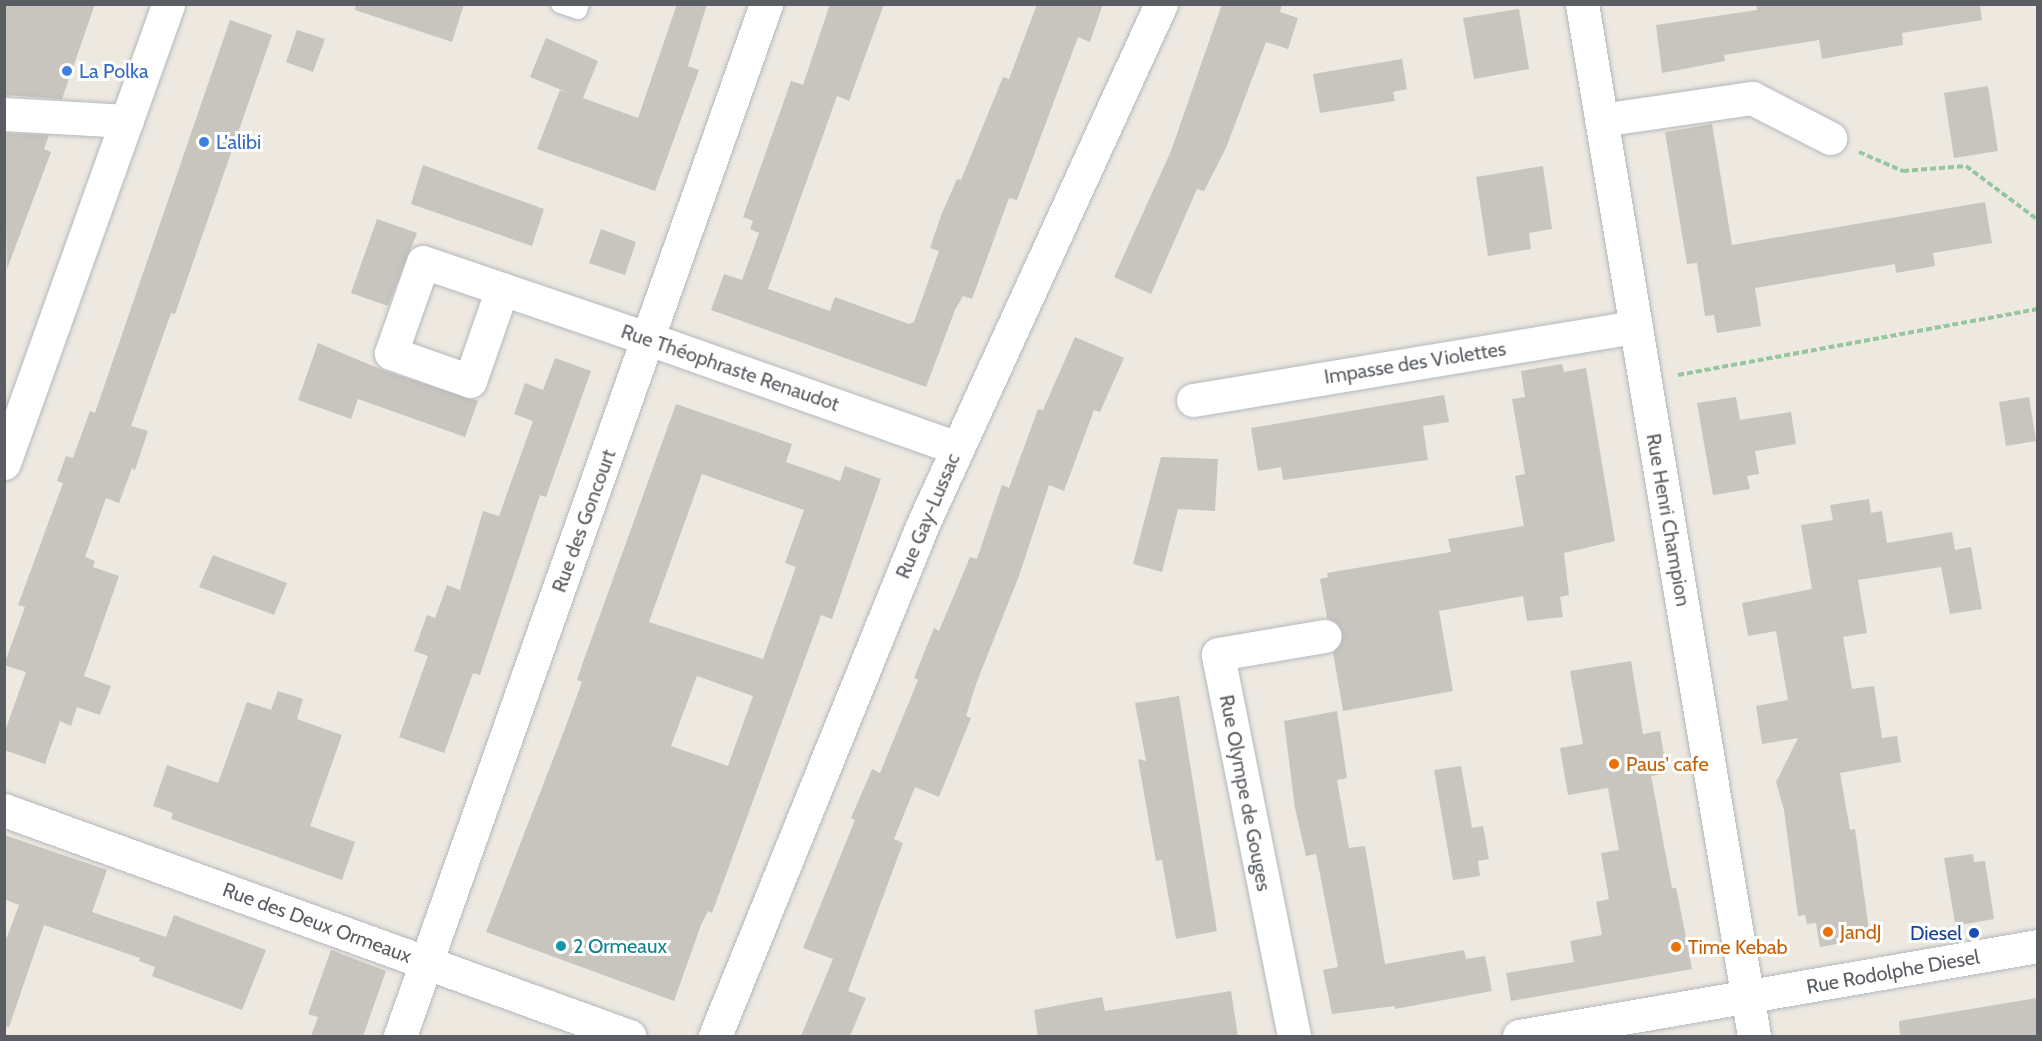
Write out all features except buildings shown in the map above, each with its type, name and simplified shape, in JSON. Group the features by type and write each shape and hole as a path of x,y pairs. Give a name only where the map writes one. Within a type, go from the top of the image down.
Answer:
{"street":[{"path":"4,463 168,4"},
{"name":"Rue des Goncourt","path":"400,1036 766,4"},
{"name":"Rue Gay-Lussac","path":"716,1036 957,448 1161,4"},
{"name":"Rue Henri Champion","path":"1582,4 1754,1036"},
{"path":"1601,120 1752,98 1830,138"},
{"path":"4,114 127,121"},
{"name":"Rue Théophraste Renaudot","path":"502,289 957,448"},
{"name":"Impasse des Violettes","path":"1193,400 1636,327"},
{"name":"Rue Olympe de Gouges","path":"1294,1036 1218,654 1323,636"},
{"name":"Rue des Deux Ormeaux","path":"4,810 629,1036"},
{"name":"Rue Rodolphe Diesel","path":"1519,1036 2037,946"}],"lane":[{"path":"560,4 578,10 580,4"}],"path":[{"path":"1830,138 1903,171 1966,166 2037,220"},
{"path":"1645,381 2037,309"}],"place":[{"name":"La Polka","path":"67,71"},
{"name":"L'alibi","path":"204,142"},
{"name":"Paus' cafe","path":"1614,764"},
{"name":"JandJ","path":"1828,932"},
{"name":"Diesel","path":"1974,933"},
{"name":"2 Ormeaux","path":"561,946"},
{"name":"Time Kebab","path":"1676,947"}]}
